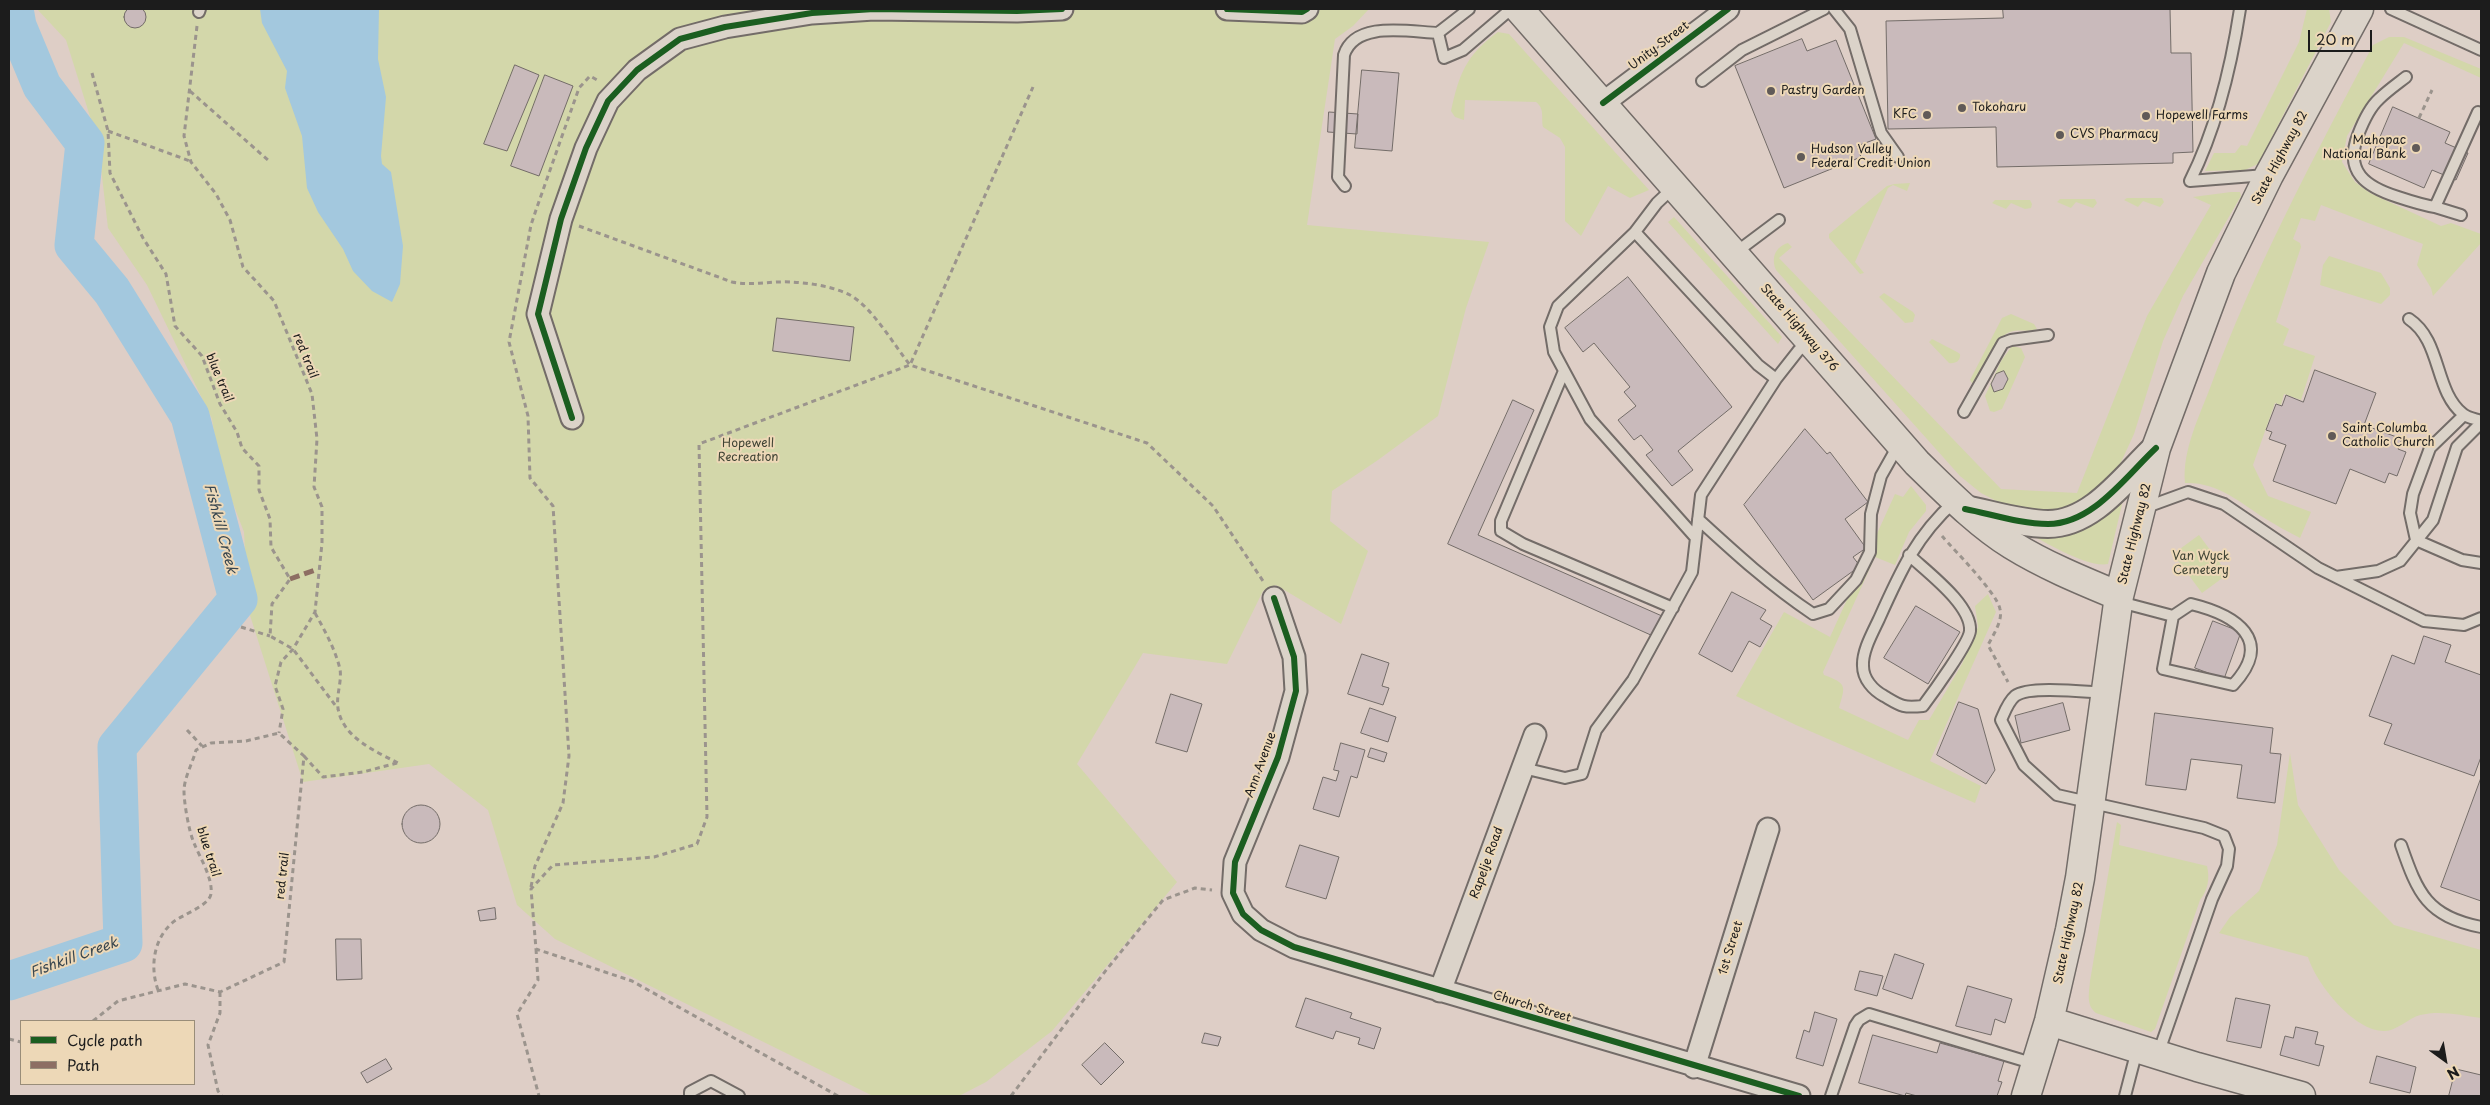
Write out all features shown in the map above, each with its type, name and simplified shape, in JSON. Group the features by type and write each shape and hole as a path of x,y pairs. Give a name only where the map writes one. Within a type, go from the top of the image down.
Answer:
{"main road":[{"name":"State Highway 376","path":"1520,9 1899,443 1960,505 2011,545 2119,599"},
{"name":"State Highway 82","path":"2026,1096 2050,1021 2080,878 2119,599 2156,448 2221,273 2269,175 2359,9"},
{"path":"2050,1021 2147,1052 2301,1096"}],"street":[{"path":"572,418 538,314 561,219 586,148 608,101 637,70 680,39 724,27 812,13 865,9 1017,11 1062,9"},
{"path":"1227,9 1302,12 1307,9"},
{"name":"Unity Street","path":"1603,103 1728,9"},
{"path":"1960,505 2049,524 2073,519 2088,513 2156,448"},
{"name":"Ann Avenue","path":"1233,893 1235,862 1278,757 1296,691 1294,657 1274,598"},
{"name":"Rapelje Road","path":"1440,991 1535,735"},
{"name":"1st Street","path":"1694,1067 1768,829"},
{"name":"Church Street","path":"1233,893 1243,914 1260,930 1294,947 1694,1067 1799,1096"}],"lane":[{"path":"1345,186 1338,177 1344,56 1347,47 1360,35 1376,31 1438,33 1468,9"},
{"path":"1438,33 1444,58 1463,50 1511,9"},
{"path":"1702,81 1742,50 1824,9"},
{"path":"1834,9 1850,29 1881,133 1898,157"},
{"path":"2240,9 2232,61 2201,158 2190,181 2269,175"},
{"path":"2391,9 2481,50"},
{"path":"2406,78 2378,100 2363,122 2355,143 2354,168 2363,181 2377,191 2461,215"},
{"path":"2435,207 2478,112"},
{"path":"1675,186 1657,203 1635,232 1558,306 1550,327 1554,352 1590,419 1696,538"},
{"path":"1735,254 1779,220"},
{"path":"1635,232 1758,365 1776,379"},
{"path":"2336,577 2378,571 2400,561 2433,520 2458,446 2481,422 2464,415 2451,398 2425,333 2409,319"},
{"path":"1964,412 2003,344 2011,340 2048,335"},
{"path":"1522,768 1565,778 1582,774 1596,730 1634,680 1692,572 1701,494 1776,379 1798,351 1810,340"},
{"path":"1564,371 1501,520 1502,531 1523,544 1673,608"},
{"path":"2416,540 2410,513 2413,494 2430,448 2464,415"},
{"path":"1698,518 1743,561 1781,593 1814,614 1829,609 1856,580 1870,552 1871,514 1881,476 1899,443"},
{"path":"2140,509 2188,492 2224,504 2318,568 2424,621 2464,625 2481,618"},
{"path":"1909,555 1956,600 1969,621 1970,633 1944,677 1922,706 1904,708 1878,692 1867,681 1863,666 1866,648 1909,555 1934,520 1960,505"},
{"path":"2416,540 2462,560 2481,563"},
{"path":"2119,599 2173,616"},
{"path":"2191,604 2212,609 2239,623 2248,636 2251,651 2244,673 2233,685 2163,669 2173,616 2191,604"},
{"path":"2107,693 2057,690 2026,692 2016,695 2008,705 2001,720 2024,765 2057,795 2204,828 2224,836 2229,850 2227,866 2147,1052 2125,1096"},
{"path":"2401,845 2415,884 2435,910 2466,924 2481,927"},
{"path":"1831,1096 1855,1026 1859,1020 1869,1014 2036,1064"},
{"path":"690,1096 690,1092 711,1081 739,1096"}],"path":[{"path":"538,1096 517,1014 538,980 531,889 535,866 563,803 569,756 553,506 530,478 528,416 509,342 531,225 579,88 590,76 617,91"},
{"path":"531,889 553,865 654,858 698,844 707,817 699,444 910,365 1033,87"},
{"path":"190,90 269,161"},
{"path":"2419,118 2432,90"},
{"path":"108,131 191,162"},
{"path":"574,224 732,282 746,285 789,282 819,285 850,295 879,325 910,365 1147,443 1213,506 1274,598"},
{"path":"1946,533 1941,535 1992,595 2000,609 1998,625 1988,645 2016,695"},
{"path":"314,612 333,647 340,672 338,708"},
{"path":"187,730 202,746 279,733 323,777 363,772 398,763 370,749 348,731 338,708 293,649 270,636 241,627"},
{"path":"1011,1096 1107,969 1163,900 1195,888 1233,893"},
{"path":"536,949 632,981 838,1096"},
{"path":"94,1020 118,1001 158,990 185,984 220,992 220,1013 208,1045 218,1091 222,1096"}],"green space":[{"name":"Hopewell Recreation","path":"37,9 1369,9 1353,26 1335,39 1307,225 1489,242 1466,308 1438,416 1332,491 1330,521 1368,551 1341,624 1276,585 1263,591 1227,664 1143,653 1077,764 1177,882 1052,1031 986,1082 959,1096 873,1096 555,939 517,905 488,810 429,764 303,782 248,609 244,532 219,467 212,419 147,285 108,228 98,142 66,40"},
{"path":"2307,9 2329,9 2331,22 2258,164 2245,170 2205,171 2214,153 2235,153 2241,145 2247,146 2299,42"},
{"path":"1498,32 1509,34 1649,190 1630,198 1608,186 1581,236 1565,221 1565,147 1560,138 1543,127 1542,110 1536,102 1465,100 1464,120 1455,117 1451,111 1457,86 1471,57 1487,40"},
{"path":"2389,37 2404,37 2481,69 2481,78 2404,43 2347,136 2342,162 2355,182 2370,193 2441,226 2451,223 2481,234 2481,243 2433,296 2431,288 2417,265 2423,244 2321,205 2315,221 2301,218 2293,239 2300,243 2301,247 2276,322 2289,329 2283,345 2315,356 2301,400 2284,394 2281,405 2275,403 2253,465 2268,496 2311,512 2300,538 2270,522 2218,489 2185,483 2186,459 2196,422 2265,257 2373,45"},
{"path":"1910,183 1907,191 1893,185 1888,188 1855,262 1864,273 1860,274 1829,238 1829,234 1887,186 1894,184"},
{"path":"2240,192 2241,196 2183,296 2163,341 2134,434 2116,473 2100,492 2056,514 2006,506 1981,493 1960,476 1776,270 1774,261 1777,250 1788,243 1792,247 1779,258 2001,489 2077,493 2147,316 2211,205 2193,197"},
{"path":"2127,198 2162,198 2164,202 2160,207 2143,201 2138,207 2124,200"},
{"path":"2060,199 2095,199 2097,203 2093,208 2076,202 2071,208 2057,202"},
{"path":"1995,200 2030,200 2032,204 2031,208 2025,209 2011,203 2006,209 1992,203"},
{"path":"1674,217 1782,337 1778,344 1668,222"},
{"path":"2329,256 2381,273 2390,288 2390,295 2381,304 2320,285 2323,265"},
{"path":"1884,293 1913,312 1915,315 1913,322 1905,323 1879,297"},
{"path":"2011,314 2034,324 2037,329 2010,332 2001,338 1979,382 1972,383 1970,380 2002,318"},
{"path":"1932,339 1960,354 1959,360 1949,363 1929,342"},
{"path":"2012,346 2021,348 2025,357 2002,409 1994,412 1990,411 1985,396 2001,361"},
{"path":"1911,486 1926,505 1926,511 1909,532 1895,565 1875,557 1823,672 1824,675 1837,681 1843,687 1839,708 1908,740 1919,720 1929,720 1962,664 1978,627 1975,606 1988,594 1996,612 1930,761 1981,786 1975,803 1796,725 1736,696 1784,612 1830,637 1895,494 1903,497"},
{"path":"2123,500 2108,564 2089,562 2078,558 2026,532"},
{"name":"Van Wyck Cemetery","path":"2199,535 2228,574 2202,593 2173,554"},
{"path":"2290,753 2298,805 2339,870 2394,925 2481,950 2481,1018 2435,1013 2420,1015 2389,1030 2373,1029 2361,1024 2338,1004 2319,980 2308,957 2219,933 2230,917 2259,891 2277,845"},
{"path":"2117,822 2121,825 2119,845 2207,866 2208,870 2207,888 2200,900 2155,1029 2151,1032 2096,1013 2089,1003 2090,981"}],"water":[{"path":"260,9 379,9 378,59 386,97 381,156 382,164 391,172 403,246 400,284 392,302 372,291 353,271 343,249 318,212 307,188 302,136 285,88 287,71 262,23"}],"building":[{"path":"135,6 145,13 146,17 139,27 135,28 125,21 124,17 131,7"},
{"path":"2003,9 2170,9 2171,53 2191,53 2193,152 2173,153 2173,163 1997,167 1996,127 1888,129 1886,21 2003,18"},
{"path":"1802,39 1807,51 1836,40 1876,139 1857,146 1861,157 1784,188 1735,66"},
{"path":"515,65 539,75 507,151 484,144"},
{"path":"1362,70 1399,73 1392,151 1355,148"},
{"path":"545,75 573,86 539,176 511,166"},
{"name":"Mahopac National Bank","path":"2393,107 2450,132 2445,143 2468,153 2456,180 2432,170 2424,188 2369,164"},
{"path":"1329,112 1358,114 1357,134 1328,132"},
{"path":"1628,277 1732,407 1678,451 1693,470 1672,486 1646,455 1653,450 1641,435 1634,440 1618,420 1636,406 1624,392 1630,387 1594,343 1583,352 1565,328"},
{"path":"777,318 854,327 850,361 773,351"},
{"name":"Saint Columba Catholic Church","path":"2315,370 2376,393 2364,425 2402,439 2398,449 2406,452 2397,476 2389,473 2385,483 2350,469 2336,504 2273,481 2286,445 2269,439 2272,432 2266,430 2276,404 2282,406 2286,395 2303,402"},
{"path":"2004,371 2008,379 2003,389 1994,392 1991,384 1996,374"},
{"path":"1513,400 1534,410 1478,535 1662,616 1653,636 1448,544"},
{"path":"1805,429 1827,454 1830,452 1868,502 1845,519 1866,548 1853,557 1860,566 1813,600 1744,505"},
{"path":"1732,592 1766,610 1760,619 1772,626 1760,647 1749,641 1732,672 1699,654"},
{"path":"1916,606 1960,632 1928,684 1884,658"},
{"path":"2213,621 2241,632 2224,679 2195,668"},
{"path":"2424,636 2451,645 2445,662 2481,675 2481,757 2474,776 2384,744 2392,724 2369,716 2392,655 2414,664"},
{"path":"1362,654 1389,663 1382,686 1389,688 1383,705 1348,694"},
{"path":"1171,694 1202,704 1187,752 1156,743"},
{"path":"1959,702 1978,709 1995,770 1986,784 1937,755"},
{"path":"2063,703 2070,730 2021,743 2015,716"},
{"path":"1370,708 1396,717 1388,742 1361,733"},
{"path":"2155,713 2273,728 2270,753 2281,754 2275,803 2237,798 2242,765 2191,759 2186,790 2146,785"},
{"path":"1341,743 1365,750 1357,778 1351,776 1339,817 1313,809 1323,777 1336,781 1339,771 1334,770"},
{"path":"1371,748 1387,753 1384,762 1368,757"},
{"path":"2481,778 2481,901 2441,887"},
{"path":"421,805 434,811 440,824 434,837 421,843 408,837 402,824 408,811"},
{"path":"1300,845 1339,857 1326,899 1286,887"},
{"path":"495,908 496,919 480,921 478,911"},
{"path":"336,939 361,939 362,979 337,980"},
{"path":"1895,954 1924,964 1912,999 1883,989"},
{"path":"1860,971 1883,976 1877,996 1855,990"},
{"path":"1968,986 2012,999 2005,1023 1995,1019 1991,1035 1956,1026"},
{"path":"1306,998 1352,1013 1350,1018 1381,1028 1374,1049 1358,1044 1360,1038 1336,1031 1333,1039 1296,1027"},
{"path":"2236,998 2270,1005 2261,1048 2227,1041"},
{"path":"1815,1012 1837,1019 1823,1066 1796,1058 1804,1030 1809,1032"},
{"path":"2296,1027 2318,1032 2315,1044 2324,1046 2319,1066 2280,1055 2285,1036 2293,1038"},
{"path":"1205,1033 1221,1037 1218,1046 1202,1043"},
{"path":"1873,1035 1937,1053 1940,1043 2004,1061 1998,1081 2002,1082 1997,1096 1917,1096 1906,1093 1905,1096 1859,1083"},
{"path":"1105,1043 1124,1062 1101,1085 1082,1065"},
{"path":"2377,1056 2416,1067 2410,1093 2370,1083"},
{"path":"386,1059 392,1069 367,1083 361,1073"},
{"path":"2456,1069 2481,1075 2481,1096 2449,1096"}],"waterway":[{"name":"Fishkill Creek","path":"9,981 123,943 117,747 238,599 190,416 112,291 74,245 85,143 42,86 17,26 14,9"}],"marked path":[{"path":"290,579 318,569"}],"cycle path":[{"path":"572,418 538,314 561,219 586,148 608,101 637,70 680,39 725,27 812,13 874,9 1017,11 1062,9"},
{"path":"1227,9 1302,12 1307,9"},
{"path":"1603,103 1728,9"},
{"path":"1965,509 2027,522 2048,524 2064,522 2080,516 2108,496 2156,448"},
{"path":"1274,598 1294,657 1296,691 1278,757 1235,862 1233,893 1243,914 1261,930 1294,947 1799,1096"}],"place":[{"name":"Pastry Garden","path":"1771,91"},
{"name":"Tokoharu","path":"1962,108"},
{"name":"KFC","path":"1927,115"},
{"name":"Hopewell Farms","path":"2146,116"},
{"name":"CVS Pharmacy","path":"2060,135"},
{"name":"Mahopac National Bank","path":"2416,148"},
{"name":"Hudson Valley Federal Credit Union","path":"1801,157"},
{"name":"Saint Columba Catholic Church","path":"2332,436"}]}
